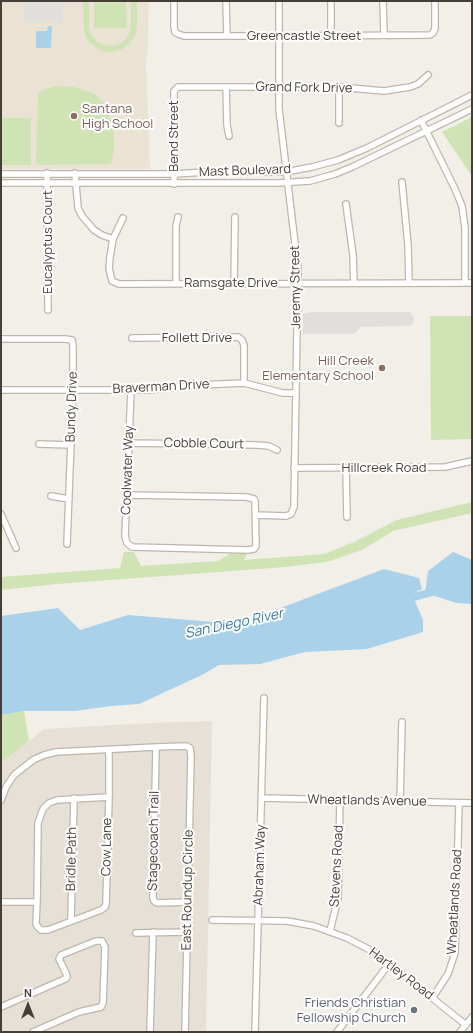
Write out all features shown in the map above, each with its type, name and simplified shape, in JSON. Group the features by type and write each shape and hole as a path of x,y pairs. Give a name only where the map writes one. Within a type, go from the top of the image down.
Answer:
{"street":[{"name":"Greencastle Street","path":"174,1 175,32 184,36 430,35 434,29 435,1"},
{"path":"226,1 227,36"},
{"name":"Jeremy Street","path":"256,515 286,516 291,514 293,511 294,503 298,283 297,259 278,109 279,1"},
{"path":"331,1 331,36"},
{"path":"383,1 384,36"},
{"name":"Grand Fork Drive","path":"176,89 183,86 339,87 384,91 414,86 428,75"},
{"path":"226,87 227,125 230,136"},
{"path":"339,87 340,123"},
{"name":"Bend Street","path":"174,184 174,91 176,89"},
{"name":"Mast Boulevard","path":"1,174 174,174 206,172 286,172 338,160 472,95"},
{"name":"Mast Boulevard","path":"1,183 287,183 310,180 335,174 384,152 472,108"},
{"path":"421,120 462,206 465,228 465,283"},
{"name":"Eucalyptus Court","path":"47,173 48,310"},
{"path":"75,173 78,208 90,228 113,239 123,218"},
{"path":"402,182 408,244 409,282"},
{"path":"346,204 353,255 354,283"},
{"path":"176,283 176,226 178,217"},
{"path":"234,283 235,217"},
{"name":"Ramsgate Drive","path":"113,239 109,268 112,281 119,284 472,283"},
{"name":"Follett Drive","path":"132,338 238,337 242,340 244,345 244,384"},
{"name":"Bundy Drive","path":"1,339 65,339 72,340 74,346 67,544"},
{"name":"Braverman Drive","path":"1,390 148,390 198,385 244,384 283,393 296,393"},
{"name":"Coolwater Way","path":"131,390 128,495 125,536 127,543 132,546 254,550 256,546 256,515"},
{"name":"Cobble Court","path":"130,443 257,445 269,446 277,450"},
{"path":"39,444 71,445"},
{"name":"Hillcreek Road","path":"294,468 445,468 472,461"},
{"path":"346,468 346,517"},
{"path":"128,495 246,497 254,499 256,515"},
{"path":"51,496 69,498"},
{"path":"1,514 16,548"},
{"name":"Abraham Way","path":"255,1032 264,698"},
{"path":"400,801 402,722"},
{"name":"East Roundup Circle","path":"156,747 186,746 190,748 191,756 185,1032"},
{"path":"1,800 6,787 14,775 34,760 44,755 56,752 156,747"},
{"name":"Stagecoach Trail","path":"156,747 153,898 157,903 187,902"},
{"name":"Cow Lane","path":"71,920 101,910 105,907 109,750"},
{"path":"71,920 48,930 42,930 36,923 38,823 40,816 43,809 49,803 57,800 109,797"},
{"name":"Bridle Path","path":"71,920 74,798"},
{"name":"Wheatlands Avenue","path":"262,798 472,803"},
{"name":"Stevens Road","path":"330,931 338,898 340,800"},
{"name":"Wheatlands Road","path":"433,997 448,974 455,953 459,803"},
{"path":"1,902 37,902"},
{"name":"Hartley Road","path":"212,920 287,921 314,926 330,931 376,953 466,1024"},
{"path":"150,1032 153,932"},
{"path":"136,933 187,932"},
{"path":"1,1006 65,979 67,977 66,973 59,959 61,955 96,941 102,941 105,947 103,1003 101,1007 79,1012 33,1032"},
{"path":"337,1032 389,964"},
{"path":"460,1032 472,1017"}],"shaded area":[{"name":"Santana High School","path":"1,1 149,1 146,63 150,169 1,169"},
{"path":"24,1 63,1 63,23 24,23"},
{"path":"312,312 410,312 414,318 413,323 410,326 361,327 354,334 303,334 303,314"},
{"path":"212,721 206,1032 1,1032 1,763 44,729"}],"green space":[{"path":"83,1 89,1 89,28 91,35 98,42 110,46 120,44 129,35 131,25 131,1 137,1 137,30 129,44 122,49 110,52 102,51 91,44 86,37 84,29"},
{"path":"94,1 126,1 127,28 94,28"},
{"path":"56,86 74,87 93,93 104,103 111,121 114,135 114,149 111,164 38,165 36,162 38,93"},
{"path":"472,117 472,176 442,132"},
{"path":"1,118 31,118 31,165 1,165"},
{"path":"430,316 472,316 472,439 431,440"},
{"path":"472,502 472,513 393,531 362,550 327,562 285,567 57,584 1,590 1,577 120,568 124,552 134,552 141,566 218,561 231,553 247,554 244,560 324,554 354,542 397,520"},
{"path":"24,711 29,741 1,763 1,715"}],"water":[{"path":"48,26 52,26 51,48 36,48 36,31 47,31"},
{"path":"453,552 472,560 472,604 457,603 425,593 428,571"},
{"path":"384,569 419,578 422,589 412,594 423,620 423,632 367,649 305,652 260,664 219,665 202,675 139,704 75,711 24,711 1,715 1,616 58,608 80,630 128,615 238,624"}],"waterway":[{"name":"San Diego River","path":"403,600 436,591"}],"place":[{"name":"Santana High School","path":"74,116"},
{"name":"Hill Creek Elementary School","path":"382,368"},
{"name":"Friends Christian Fellowship Church","path":"414,1010"}]}
